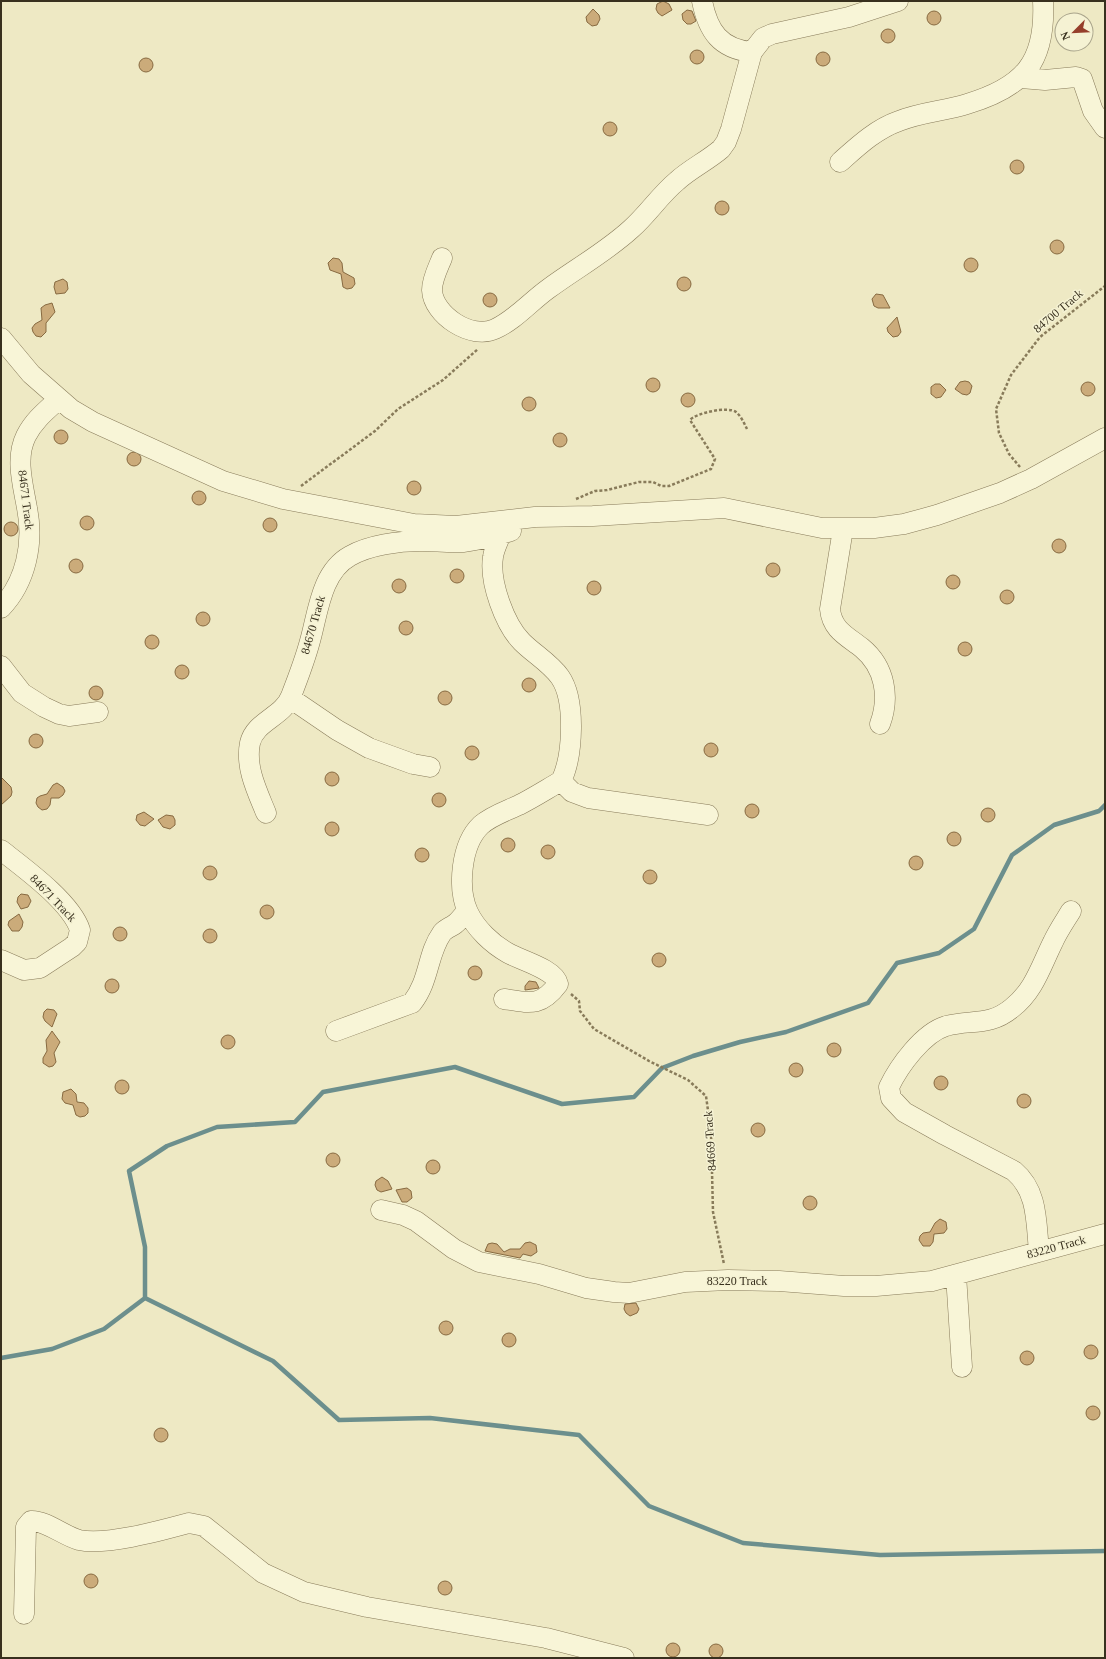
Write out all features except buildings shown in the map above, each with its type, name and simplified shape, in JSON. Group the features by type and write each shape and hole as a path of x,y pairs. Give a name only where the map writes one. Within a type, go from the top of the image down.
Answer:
{"street":[{"path":"702,1 708,21 721,42 739,51 752,52"},
{"path":"442,258 432,282 433,298 438,309 448,320 457,325 474,330 494,330 519,313 547,289 622,237 678,180 721,149 726,142 752,52 763,38 772,34 849,17 898,1"},
{"path":"840,162 863,141 879,130 898,121 917,115 966,104 1011,86 1021,78 1039,48 1044,25 1043,1"},
{"path":"1021,78 1045,80 1076,77 1082,79 1093,111 1105,128"},
{"path":"1,338 31,374 71,409 93,422 223,481 283,499 414,524 434,526 456,526 535,517 724,508 822,528 874,528 904,524 937,515 1000,493 1031,479 1105,438"},
{"name":"84671 Track","path":"1,608 17,586 23,572 29,547 30,534 22,485 21,451 31,427 38,418 59,399"},
{"name":"84670 Track","path":"266,813 251,771 249,755 250,742 259,728 278,714 290,698 310,642 319,602 325,586 342,561 365,550 384,546 421,541 464,542 501,534 522,527 535,517"},
{"path":"843,529 830,609 831,617 836,627 869,655 878,670 885,691 886,701 880,724"},
{"path":"501,534 493,556 492,568 494,583 506,616 521,641 554,670 561,679 566,690 571,726 569,760 561,781 481,825 470,842 463,862 462,880 468,911 483,933 507,953 553,974 558,984 549,995 538,1002 532,1003 504,999"},
{"path":"1,666 22,693 44,707 59,714 69,716 98,712"},
{"path":"290,698 337,730 369,748 413,764 430,767"},
{"path":"561,781 572,792 588,798 708,815"},
{"name":"84671 Track","path":"1,850 49,890 74,917 80,930 77,942 72,947 40,968 24,970 1,960"},
{"path":"1039,1251 1032,1196 1022,1178 1014,1171 904,1112 891,1098 889,1087 916,1048 935,1031 945,1027 992,1020 1005,1014 1020,1002 1035,982 1052,943 1071,910"},
{"path":"336,1031 412,1003 420,993 426,981 431,960 442,933 460,920 468,911"},
{"name":"83220 Track","path":"381,1210 397,1213 416,1221 454,1249 479,1262 539,1274 599,1291 629,1292 685,1282 728,1280 876,1286 932,1281 956,1276 1039,1251 1105,1234"},
{"path":"956,1276 962,1367"},
{"path":"24,1614 26,1528 31,1521 40,1522 66,1536 81,1540 99,1541 135,1536 190,1523 196,1523 214,1534 263,1573 304,1592 367,1606 546,1638 624,1658"}],"path":[{"name":"84700 Track","path":"1031,479 1009,454 999,433 996,409 1011,375 1040,337 1105,286"},
{"path":"283,499 375,432 398,409 443,380 464,363 494,330"},
{"path":"559,517 564,506 591,492 607,490 638,482 653,482 661,486 669,486 711,468 715,459 690,420 698,414 731,410 736,412 747,429"},
{"name":"84669 Track","path":"558,984 579,1001 580,1011 594,1029 649,1061 688,1080 706,1096 711,1132 713,1212 728,1280"}],"waterway":[{"path":"1,1358 52,1349 104,1329 145,1298 145,1247 129,1171 167,1146 217,1127 295,1122 323,1092 455,1067 562,1104 634,1097 662,1068 693,1056 740,1042 786,1032 868,1003 897,963 939,953 974,929 1012,855 1054,825 1099,811 1105,805"},
{"path":"145,1298 273,1361 339,1420 430,1418 579,1435 649,1506 743,1543 880,1555 1105,1551"}]}
